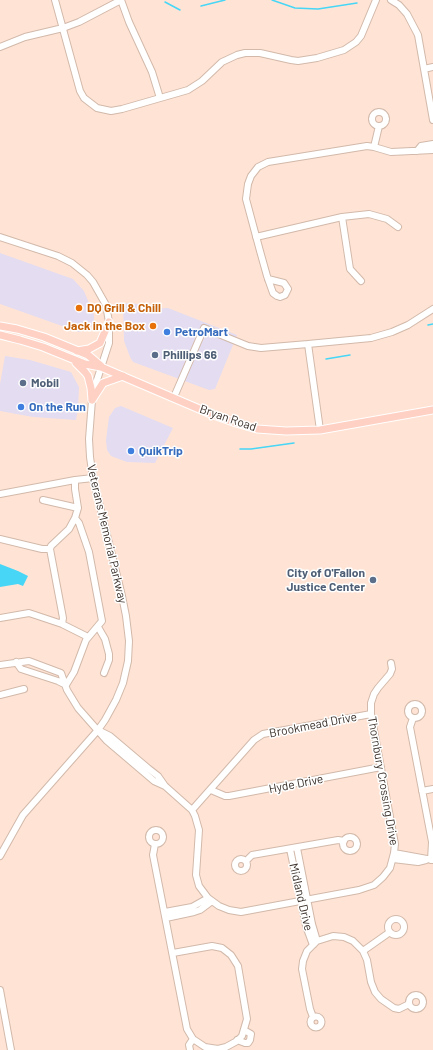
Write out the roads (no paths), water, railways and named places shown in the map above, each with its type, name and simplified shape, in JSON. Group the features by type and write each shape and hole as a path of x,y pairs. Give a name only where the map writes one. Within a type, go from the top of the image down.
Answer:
{"main road":[{"path":"77,351 89,349 100,343 110,322"},
{"name":"Bryan Road","path":"0,326 35,334 88,355 101,367"},
{"name":"Bryan Road","path":"0,335 29,342 85,364 101,367 225,420 252,428 286,432 320,430 433,410"},
{"path":"70,358 85,372 91,388 92,400"},
{"path":"92,400 103,383 123,376"}],"street":[{"path":"55,0 80,91 84,98 97,108 111,111 188,90 195,86 222,62 237,55 245,53 260,53 298,61 317,58 344,50 356,42 361,36 376,0"},
{"path":"0,47 25,37 62,28 79,22 121,0 129,22 152,72 160,98"},
{"path":"391,0 407,14 418,35 433,120"},
{"path":"424,69 433,67"},
{"path":"374,147 378,126"},
{"path":"417,151 421,146 433,144"},
{"path":"268,279 246,199 246,192 251,176 258,167 268,162 367,146 391,152 433,150"},
{"path":"256,237 342,217 370,214 387,219 398,227"},
{"path":"342,217 350,269 362,281"},
{"name":"Veterans Memorial Parkway","path":"0,237 58,256 79,268 87,275 98,289 106,305 110,322 109,344 92,400 89,439 93,478 122,596 129,641 128,661 123,683 114,704 98,730 23,815 0,856"},
{"path":"174,397 204,328 248,346 261,348 308,344 371,338 392,332 408,325 433,308"},
{"path":"308,344 320,430"},
{"path":"0,494 93,478"},
{"path":"62,624 63,618 50,550 51,546 69,529 75,518 78,508 75,480"},
{"path":"43,500 78,508"},
{"path":"66,685 74,672 88,637 101,624 102,618 89,552 80,523 75,518"},
{"path":"0,538 50,550"},
{"path":"0,618 29,613 62,624 88,637"},
{"path":"98,627 105,639 109,654 109,660 104,673"},
{"path":"0,666 16,662 33,661 61,673 78,708 107,741 154,781 165,786 192,810 199,830 196,875 199,886 210,900 165,915"},
{"path":"16,662 21,669 66,685"},
{"name":"Thornbury Crossing Drive","path":"210,900 229,910 241,912 360,890 374,885 383,878 390,868 394,856 395,844 371,714 371,703 374,694 390,674 392,669 391,663"},
{"path":"0,695 24,690"},
{"name":"Brookmead Drive","path":"192,810 254,740 263,734 371,714"},
{"path":"394,856 418,862 430,860 432,842 410,727 412,718"},
{"name":"Hyde Drive","path":"211,790 225,796 229,796 381,767"},
{"path":"422,791 433,789"},
{"name":"Midland Drive","path":"246,861 252,855 338,840 344,841"},
{"path":"155,844 153,855 187,1029 203,1048 226,1048 242,1036 247,1019 238,966 231,955 222,948 212,946 173,953"},
{"name":"Midland Drive","path":"293,848 304,901 312,924 315,943"},
{"path":"363,951 390,932"},
{"path":"313,1017 302,969 303,961 308,951 315,943 333,936 344,937 353,941 363,951 367,960 371,982 375,992 381,999 394,1008 399,1009 409,1004"},
{"path":"0,990 11,1050"},
{"path":"237,1040 248,1043 251,1034 244,1030"},
{"path":"190,1050 189,1045 194,1039"}],"water":[{"path":"0,564 28,576 23,586 18,584 0,587"}],"waterway":[{"path":"201,6 225,0"},
{"path":"272,0 295,8 318,9 357,3"},
{"path":"165,2 180,10"},
{"path":"428,325 433,324"},
{"path":"326,359 350,355"},
{"path":"240,449 251,449 294,443"}],"place":[{"name":"DQ Grill & Chill","path":"79,308"},
{"name":"Jack in the Box","path":"153,326"},
{"name":"PetroMart","path":"167,332"},
{"name":"Phillips 66","path":"155,355"},
{"name":"Mobil","path":"23,383"},
{"name":"On the Run","path":"21,407"},
{"name":"QuikTrip","path":"131,451"},
{"name":"City of O'Fallon Justice Center","path":"373,580"}]}
